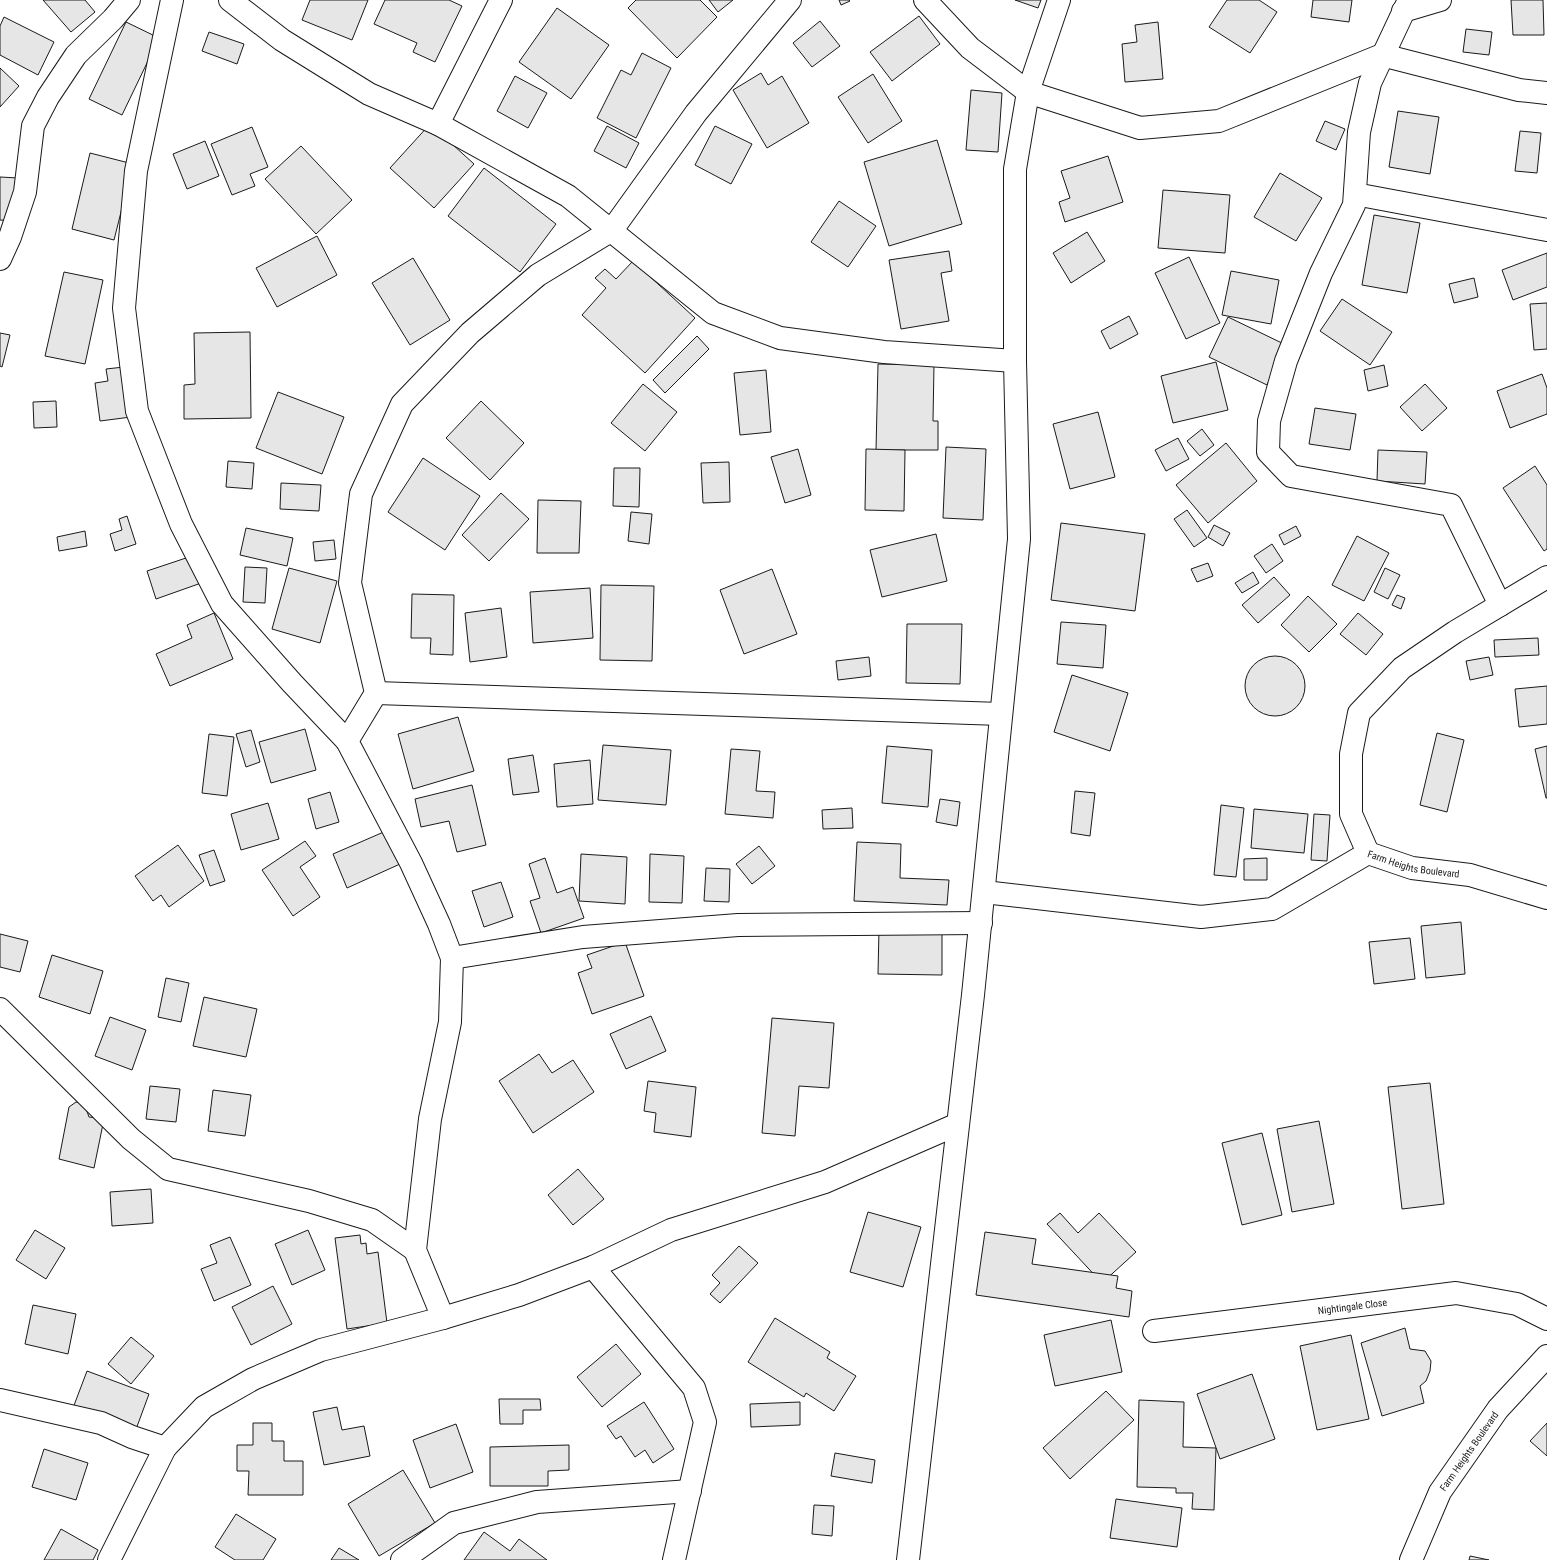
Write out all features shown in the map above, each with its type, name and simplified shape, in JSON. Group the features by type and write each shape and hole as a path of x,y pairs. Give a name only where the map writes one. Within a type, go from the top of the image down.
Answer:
{"street":[{"path":"0,259 10,237 25,192 32,126 48,97 76,55 113,19 129,0"},
{"path":"172,0 136,171 124,308 137,411 181,524 222,604 292,684 347,741 411,863 439,924 452,958 450,1022 430,1119 415,1250 443,1318"},
{"path":"230,0 282,40 369,94 438,124 568,196 612,230 712,313 780,338 884,352 1015,361"},
{"path":"438,124 501,0"},
{"path":"347,741 376,693 350,583 361,494 402,404 470,333 538,274 612,230 696,113 790,0"},
{"path":"924,0 970,48 1028,92 1140,128 1219,121 1382,55 1519,90 1547,93"},
{"path":"908,1560 981,923 1019,539 1015,361 1015,169 1028,92 1059,0"},
{"path":"1440,0 1406,6 1370,83 1359,132 1354,205 1320,273 1286,361 1269,421 1268,452 1291,476 1451,505 1500,605"},
{"path":"1355,194 1547,230"},
{"name":"Farm Heights Boulevard","path":"1547,577 1455,632 1402,668 1359,713 1351,754 1350,814 1368,853 1412,868 1470,875 1547,898"},
{"path":"376,693 1001,714"},
{"path":"984,892 1201,917 1272,909 1368,853"},
{"path":"452,958 583,937 738,925 981,923"},
{"path":"0,1009 131,1139 168,1169 309,1201 372,1220 415,1250"},
{"path":"109,1560 165,1448 204,1407 253,1380 321,1350 443,1318 519,1295 593,1267 671,1230 825,1182 958,1124"},
{"path":"593,1267 694,1388 705,1422 674,1560"},
{"name":"Nightingale Close","path":"1154,1330 1456,1293 1517,1304 1547,1319"},
{"name":"Farm Heights Boulevard","path":"1410,1560 1440,1492 1498,1409 1547,1356"},
{"path":"0,1400 100,1423 132,1437 165,1448"},
{"path":"402,1560 454,1523 537,1502 690,1491"}],"building":[{"path":"43,0 85,0 95,12 71,32"},
{"path":"310,0 368,0 352,40 302,20"},
{"path":"385,0 449,0 462,6 435,62 413,52 417,43 374,24"},
{"path":"636,0 700,0 717,17 677,58 628,8"},
{"path":"709,0 733,0 718,12"},
{"path":"839,0 849,0 850,1 841,5"},
{"path":"1015,0 1041,0 1038,8"},
{"path":"1227,0 1259,0 1277,12 1250,53 1209,27"},
{"path":"1313,0 1352,0 1349,22 1311,17"},
{"path":"1511,0 1543,0 1544,35 1513,35"},
{"path":"557,8 609,45 571,99 519,62"},
{"path":"919,16 940,44 892,81 870,52"},
{"path":"4,17 54,42 38,75 0,55 0,26"},
{"path":"820,21 840,46 812,67 793,43"},
{"path":"126,22 159,38 122,115 89,99"},
{"path":"1158,22 1163,79 1125,82 1122,44 1137,42 1135,25"},
{"path":"1466,29 1492,32 1489,55 1463,52"},
{"path":"209,32 244,44 237,64 202,51"},
{"path":"642,53 671,68 636,138 597,118 621,70 631,75"},
{"path":"0,68 19,86 0,107"},
{"path":"761,73 768,85 782,76 809,123 767,148 733,90"},
{"path":"873,74 902,121 868,143 838,97"},
{"path":"515,76 547,93 528,128 497,111"},
{"path":"971,90 1002,93 998,152 966,150"},
{"path":"1398,111 1439,117 1430,174 1389,167"},
{"path":"1325,121 1345,129 1336,150 1316,141"},
{"path":"430,124 474,164 434,208 390,168"},
{"path":"607,126 639,143 626,168 594,151"},
{"path":"715,126 752,144 731,184 695,165"},
{"path":"252,127 268,167 250,174 255,186 232,195 211,144"},
{"path":"1520,131 1541,133 1537,173 1515,171"},
{"path":"937,140 962,224 889,246 864,162"},
{"path":"205,141 219,176 187,189 173,154"},
{"path":"301,146 352,200 316,234 265,179"},
{"path":"90,153 133,164 114,240 72,229"},
{"path":"1108,156 1123,202 1065,222 1059,202 1070,198 1061,171"},
{"path":"484,168 556,224 520,272 448,216"},
{"path":"1280,173 1322,198 1296,241 1254,217"},
{"path":"0,177 18,178 14,221 0,220"},
{"path":"1163,190 1230,195 1225,253 1158,248"},
{"path":"839,201 876,226 848,267 811,242"},
{"path":"1374,215 1420,223 1407,293 1362,285"},
{"path":"1087,232 1105,261 1071,283 1053,253"},
{"path":"317,236 337,275 277,307 256,268"},
{"path":"949,251 952,271 941,273 949,321 901,329 889,260"},
{"path":"1547,253 1547,287 1513,300 1502,270"},
{"path":"1189,257 1220,323 1186,339 1155,273"},
{"path":"413,258 450,320 410,345 372,283"},
{"path":"633,261 695,318 645,373 582,315 606,288 595,278 605,269 616,279"},
{"path":"1231,271 1279,280 1271,324 1222,315"},
{"path":"64,272 103,280 85,364 45,356"},
{"path":"1474,278 1478,297 1454,303 1449,284"},
{"path":"1342,299 1392,332 1370,365 1320,331"},
{"path":"1547,303 1547,349 1534,350 1530,304"},
{"path":"1129,316 1138,334 1110,349 1101,331"},
{"path":"1228,317 1286,345 1267,385 1209,357"},
{"path":"250,332 251,418 184,419 184,385 195,384 194,333"},
{"path":"0,333 10,335 2,367 0,366"},
{"path":"697,336 709,349 665,393 653,380"},
{"path":"1216,362 1228,410 1173,423 1161,376"},
{"path":"878,364 934,365 933,421 938,421 938,450 876,450"},
{"path":"1384,365 1388,386 1368,391 1364,370"},
{"path":"124,367 131,417 100,421 95,383 108,381 106,369"},
{"path":"766,370 771,432 740,435 734,373"},
{"path":"1542,374 1547,388 1547,414 1510,428 1497,391"},
{"path":"643,384 677,412 645,451 611,423"},
{"path":"1425,384 1447,408 1422,431 1400,407"},
{"path":"278,392 344,417 322,474 256,448"},
{"path":"56,401 57,427 34,428 33,402"},
{"path":"481,401 524,443 490,480 446,438"},
{"path":"1315,408 1356,414 1350,450 1309,444"},
{"path":"1098,412 1115,477 1070,489 1053,424"},
{"path":"1202,429 1214,445 1200,456 1187,441"},
{"path":"1178,438 1189,459 1166,471 1155,450"},
{"path":"1226,443 1257,481 1208,523 1176,485"},
{"path":"946,447 986,449 983,520 943,518"},
{"path":"798,449 811,495 785,503 771,457"},
{"path":"866,449 905,450 904,511 865,510"},
{"path":"1378,450 1427,452 1425,484 1377,481"},
{"path":"423,458 480,496 445,550 388,512"},
{"path":"228,461 254,463 252,489 226,487"},
{"path":"729,462 730,502 703,503 701,463"},
{"path":"1535,466 1547,485 1547,549 1544,551 1503,488"},
{"path":"614,468 640,468 639,507 613,506"},
{"path":"281,483 321,485 319,511 280,509"},
{"path":"501,493 529,519 489,561 462,535"},
{"path":"538,500 581,501 579,553 537,553"},
{"path":"1187,510 1207,538 1194,547 1174,519"},
{"path":"631,512 652,514 649,544 628,541"},
{"path":"127,516 136,544 115,551 110,534 122,530 119,519"},
{"path":"1061,523 1145,534 1135,611 1051,600"},
{"path":"1214,525 1230,533 1223,546 1208,537"},
{"path":"1296,526 1301,536 1284,545 1279,535"},
{"path":"246,528 293,538 287,566 240,555"},
{"path":"85,531 87,546 59,551 57,537"},
{"path":"936,534 947,581 882,597 870,550"},
{"path":"1357,536 1389,553 1364,601 1332,585"},
{"path":"334,540 336,559 315,561 313,542"},
{"path":"1272,544 1283,561 1266,573 1254,556"},
{"path":"195,555 204,582 156,599 147,571"},
{"path":"1208,563 1213,576 1197,582 1191,569"},
{"path":"245,567 267,568 265,603 243,602"},
{"path":"289,568 337,581 320,643 272,629"},
{"path":"1385,568 1400,575 1388,599 1374,592"},
{"path":"772,569 797,634 744,654 720,590"},
{"path":"1253,572 1259,583 1242,593 1235,583"},
{"path":"1274,577 1290,595 1258,623 1242,605"},
{"path":"601,585 654,586 652,661 600,660"},
{"path":"590,588 593,638 533,643 530,592"},
{"path":"412,594 454,595 453,655 430,654 431,638 411,638"},
{"path":"1397,595 1405,598 1401,609 1392,605"},
{"path":"1308,596 1337,624 1309,652 1281,625"},
{"path":"501,608 507,657 470,662 465,613"},
{"path":"214,613 233,659 170,686 156,654 192,638 187,625"},
{"path":"1358,613 1383,634 1366,655 1340,634"},
{"path":"1061,622 1106,625 1103,668 1057,664"},
{"path":"907,624 962,624 960,684 906,683"},
{"path":"1538,638 1539,655 1495,657 1494,640"},
{"path":"1269,656 1281,656 1292,661 1300,669 1305,680 1303,698 1292,711 1281,716 1269,716 1258,711 1250,703 1245,692 1245,680 1250,669 1258,661"},
{"path":"869,657 871,676 838,680 836,661"},
{"path":"1489,657 1493,675 1470,680 1466,661"},
{"path":"1072,675 1128,693 1110,751 1054,732"},
{"path":"1547,686 1547,724 1519,727 1515,689"},
{"path":"458,717 474,771 413,789 398,734"},
{"path":"305,729 316,770 271,783 259,742"},
{"path":"251,730 260,762 246,767 236,734"},
{"path":"1437,733 1464,740 1447,812 1420,805"},
{"path":"209,734 234,737 227,796 202,793"},
{"path":"603,745 671,750 666,805 598,800"},
{"path":"887,746 932,750 928,807 882,803"},
{"path":"1547,746 1547,798 1546,798 1535,749"},
{"path":"731,749 760,751 756,791 775,792 773,818 725,814"},
{"path":"533,755 539,792 513,795 508,759"},
{"path":"590,760 593,804 557,807 554,764"},
{"path":"472,785 486,845 457,852 449,821 421,827 415,799"},
{"path":"1075,791 1095,793 1090,836 1071,833"},
{"path":"330,792 339,822 316,829 308,799"},
{"path":"940,799 960,802 957,826 936,822"},
{"path":"268,803 279,839 241,850 231,814"},
{"path":"1221,805 1244,808 1236,877 1214,875"},
{"path":"852,808 853,828 823,829 822,810"},
{"path":"1254,809 1308,814 1304,853 1251,848"},
{"path":"1314,814 1330,815 1327,861 1311,860"},
{"path":"386,831 400,864 347,888 333,854"},
{"path":"305,841 316,856 300,867 320,897 293,916 262,870"},
{"path":"857,842 901,844 900,878 949,880 947,905 854,901"},
{"path":"178,845 204,881 169,907 161,895 153,901 135,876"},
{"path":"759,846 775,866 752,884 736,864"},
{"path":"214,850 225,881 210,886 199,855"},
{"path":"581,854 627,857 625,904 579,901"},
{"path":"650,854 684,856 682,903 649,902"},
{"path":"545,858 557,893 573,887 584,918 541,933 530,901 540,898 529,864"},
{"path":"1267,858 1267,880 1244,880 1244,859"},
{"path":"706,868 730,869 729,902 704,901"},
{"path":"501,882 513,917 484,927 472,891"},
{"path":"1461,922 1465,974 1426,978 1421,926"},
{"path":"879,929 942,929 942,975 878,974"},
{"path":"0,934 28,941 20,972 0,967"},
{"path":"1410,938 1415,979 1374,984 1369,942"},
{"path":"625,942 644,996 592,1014 578,973 592,968 587,955"},
{"path":"52,955 103,971 90,1014 39,997"},
{"path":"166,978 189,983 181,1022 158,1017"},
{"path":"204,997 257,1009 246,1057 193,1046"},
{"path":"651,1016 666,1051 626,1069 610,1034"},
{"path":"110,1017 146,1030 132,1070 95,1056"},
{"path":"772,1018 834,1023 829,1088 799,1086 795,1136 762,1133"},
{"path":"539,1054 552,1073 573,1060 594,1092 533,1133 499,1081"},
{"path":"648,1081 696,1087 691,1137 654,1132 656,1113 644,1111"},
{"path":"1430,1083 1444,1204 1402,1209 1388,1087"},
{"path":"150,1086 180,1089 176,1122 146,1119"},
{"path":"213,1090 251,1095 245,1136 208,1131"},
{"path":"76,1102 84,1103 89,1117 104,1119 94,1168 59,1159 69,1107"},
{"path":"1319,1121 1334,1204 1292,1212 1277,1129"},
{"path":"1262,1133 1282,1215 1242,1225 1222,1143"},
{"path":"578,1169 604,1199 573,1225 548,1195"},
{"path":"151,1189 153,1223 112,1226 110,1192"},
{"path":"868,1212 921,1227 903,1287 850,1272"},
{"path":"1060,1213 1078,1233 1099,1213 1136,1252 1102,1283 1047,1224"},
{"path":"35,1230 65,1248 46,1279 16,1260"},
{"path":"308,1230 325,1270 292,1285 275,1244"},
{"path":"985,1232 1036,1239 1032,1264 1118,1276 1116,1288 1132,1291 1129,1317 976,1295"},
{"path":"360,1235 361,1244 366,1243 367,1254 378,1252 387,1323 347,1329 335,1238"},
{"path":"230,1237 251,1285 214,1301 201,1269 217,1263 210,1245"},
{"path":"739,1246 758,1263 720,1303 710,1294 720,1283 712,1275"},
{"path":"273,1286 292,1324 251,1345 232,1307"},
{"path":"33,1305 76,1314 68,1354 25,1344"},
{"path":"775,1318 830,1352 827,1358 856,1376 834,1411 806,1393 804,1397 748,1362"},
{"path":"1111,1320 1122,1372 1055,1386 1044,1335"},
{"path":"1405,1328 1410,1349 1425,1351 1431,1361 1430,1371 1426,1381 1420,1386 1424,1403 1382,1416 1361,1343"},
{"path":"1351,1335 1369,1419 1317,1430 1300,1346"},
{"path":"131,1337 154,1356 131,1384 108,1364"},
{"path":"616,1344 641,1374 602,1407 577,1377"},
{"path":"87,1371 149,1394 135,1432 73,1408"},
{"path":"1252,1374 1275,1439 1220,1459 1197,1394"},
{"path":"1106,1391 1134,1420 1070,1479 1043,1448"},
{"path":"499,1399 540,1399 541,1410 523,1410 523,1424 500,1424"},
{"path":"1139,1400 1184,1402 1183,1447 1216,1448 1214,1510 1192,1509 1193,1493 1176,1493 1176,1488 1137,1487"},
{"path":"644,1402 674,1449 653,1463 645,1450 635,1457 621,1436 616,1439 607,1426"},
{"path":"800,1402 800,1425 751,1427 750,1404"},
{"path":"337,1407 342,1430 364,1426 370,1456 324,1465 313,1412"},
{"path":"253,1423 272,1423 272,1441 284,1441 284,1461 303,1461 303,1495 248,1495 249,1471 237,1471 237,1445 253,1445"},
{"path":"1547,1423 1547,1456 1530,1441"},
{"path":"456,1424 473,1472 430,1488 413,1440"},
{"path":"569,1445 569,1470 548,1471 548,1486 490,1486 490,1447"},
{"path":"44,1449 88,1463 76,1500 32,1487"},
{"path":"835,1453 875,1460 872,1483 831,1476"},
{"path":"403,1470 435,1523 379,1556 348,1504"},
{"path":"1116,1499 1182,1508 1177,1547 1110,1538"},
{"path":"814,1505 834,1506 832,1536 812,1534"},
{"path":"236,1514 276,1539 263,1560 235,1560 215,1547"},
{"path":"61,1529 98,1550 93,1560 44,1560"},
{"path":"484,1532 510,1551 519,1539 547,1560 464,1560"},
{"path":"339,1548 359,1560 331,1560"},
{"path":"1470,1556 1489,1560 1469,1560"}]}
